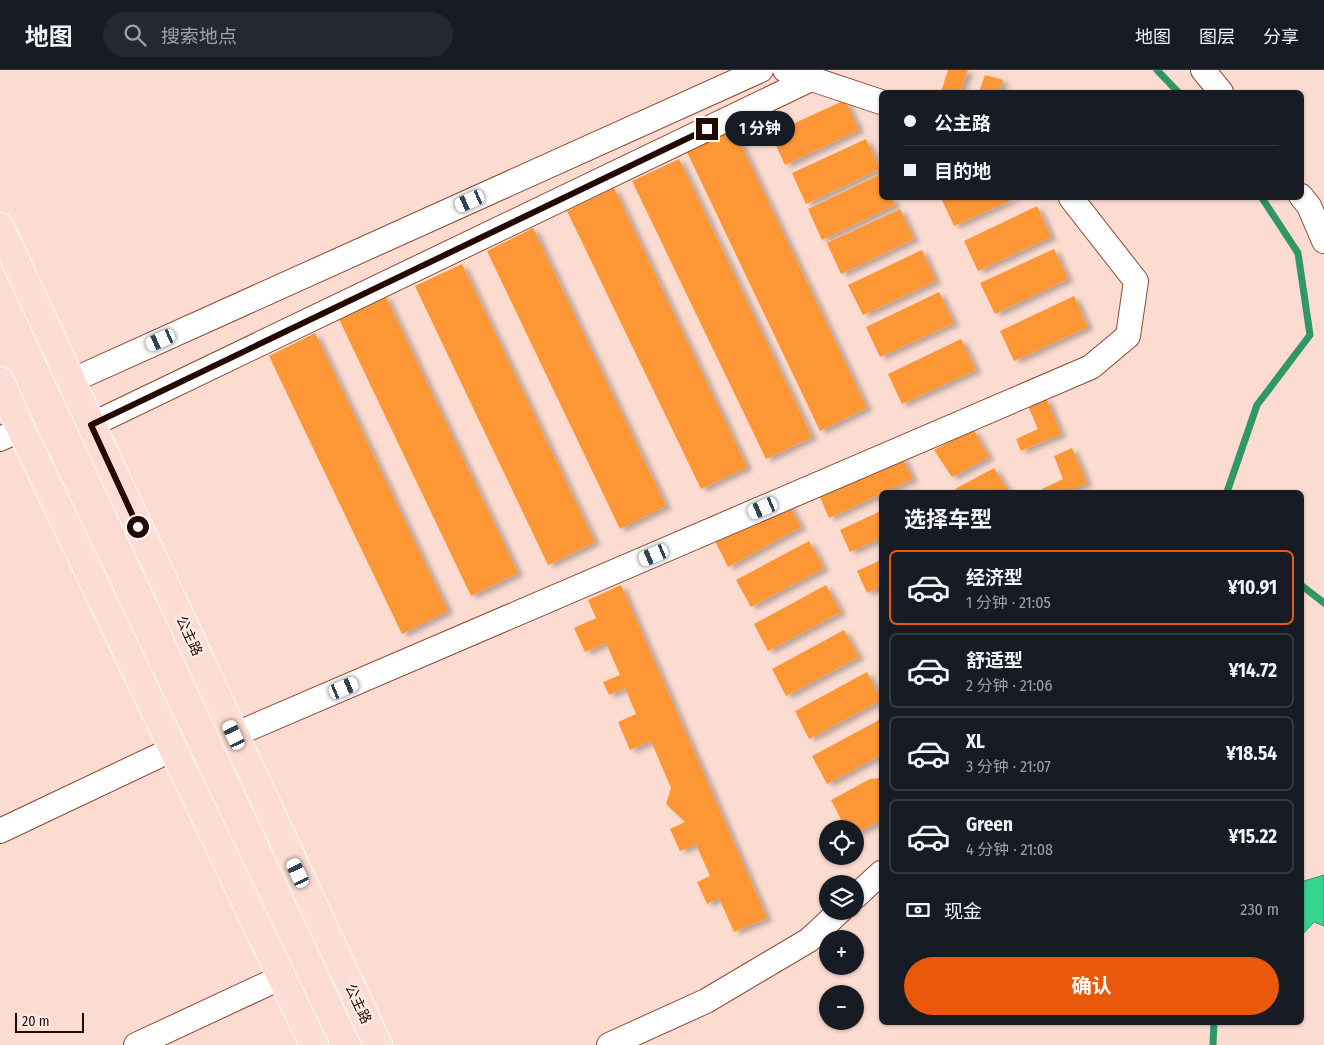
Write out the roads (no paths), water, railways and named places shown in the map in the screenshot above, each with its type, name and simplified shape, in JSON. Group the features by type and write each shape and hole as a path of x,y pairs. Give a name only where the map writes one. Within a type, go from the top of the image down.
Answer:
{"main road":[{"name":"公主路","path":"0,227 378,1045"},
{"path":"0,381 11,434 173,748 314,1045"}],"street":[{"path":"71,381 761,70"},
{"path":"785,70 879,101"},
{"path":"1203,70 1219,90"},
{"path":"91,425 813,78"},
{"path":"234,735 1091,367 1128,336 1136,281 1072,200"},
{"path":"1304,200 1309,206 1324,241"},
{"path":"0,831 173,748"},
{"path":"864,889 879,875"},
{"path":"609,1045 706,1001 809,940 830,920"},
{"path":"136,1045 282,977"}],"waterway":[{"path":"1157,70 1176,90"},
{"path":"1228,490 1257,405 1310,335 1298,253 1263,200"},
{"path":"1304,587 1324,603"},
{"path":"1213,1045 1214,1025"}]}
